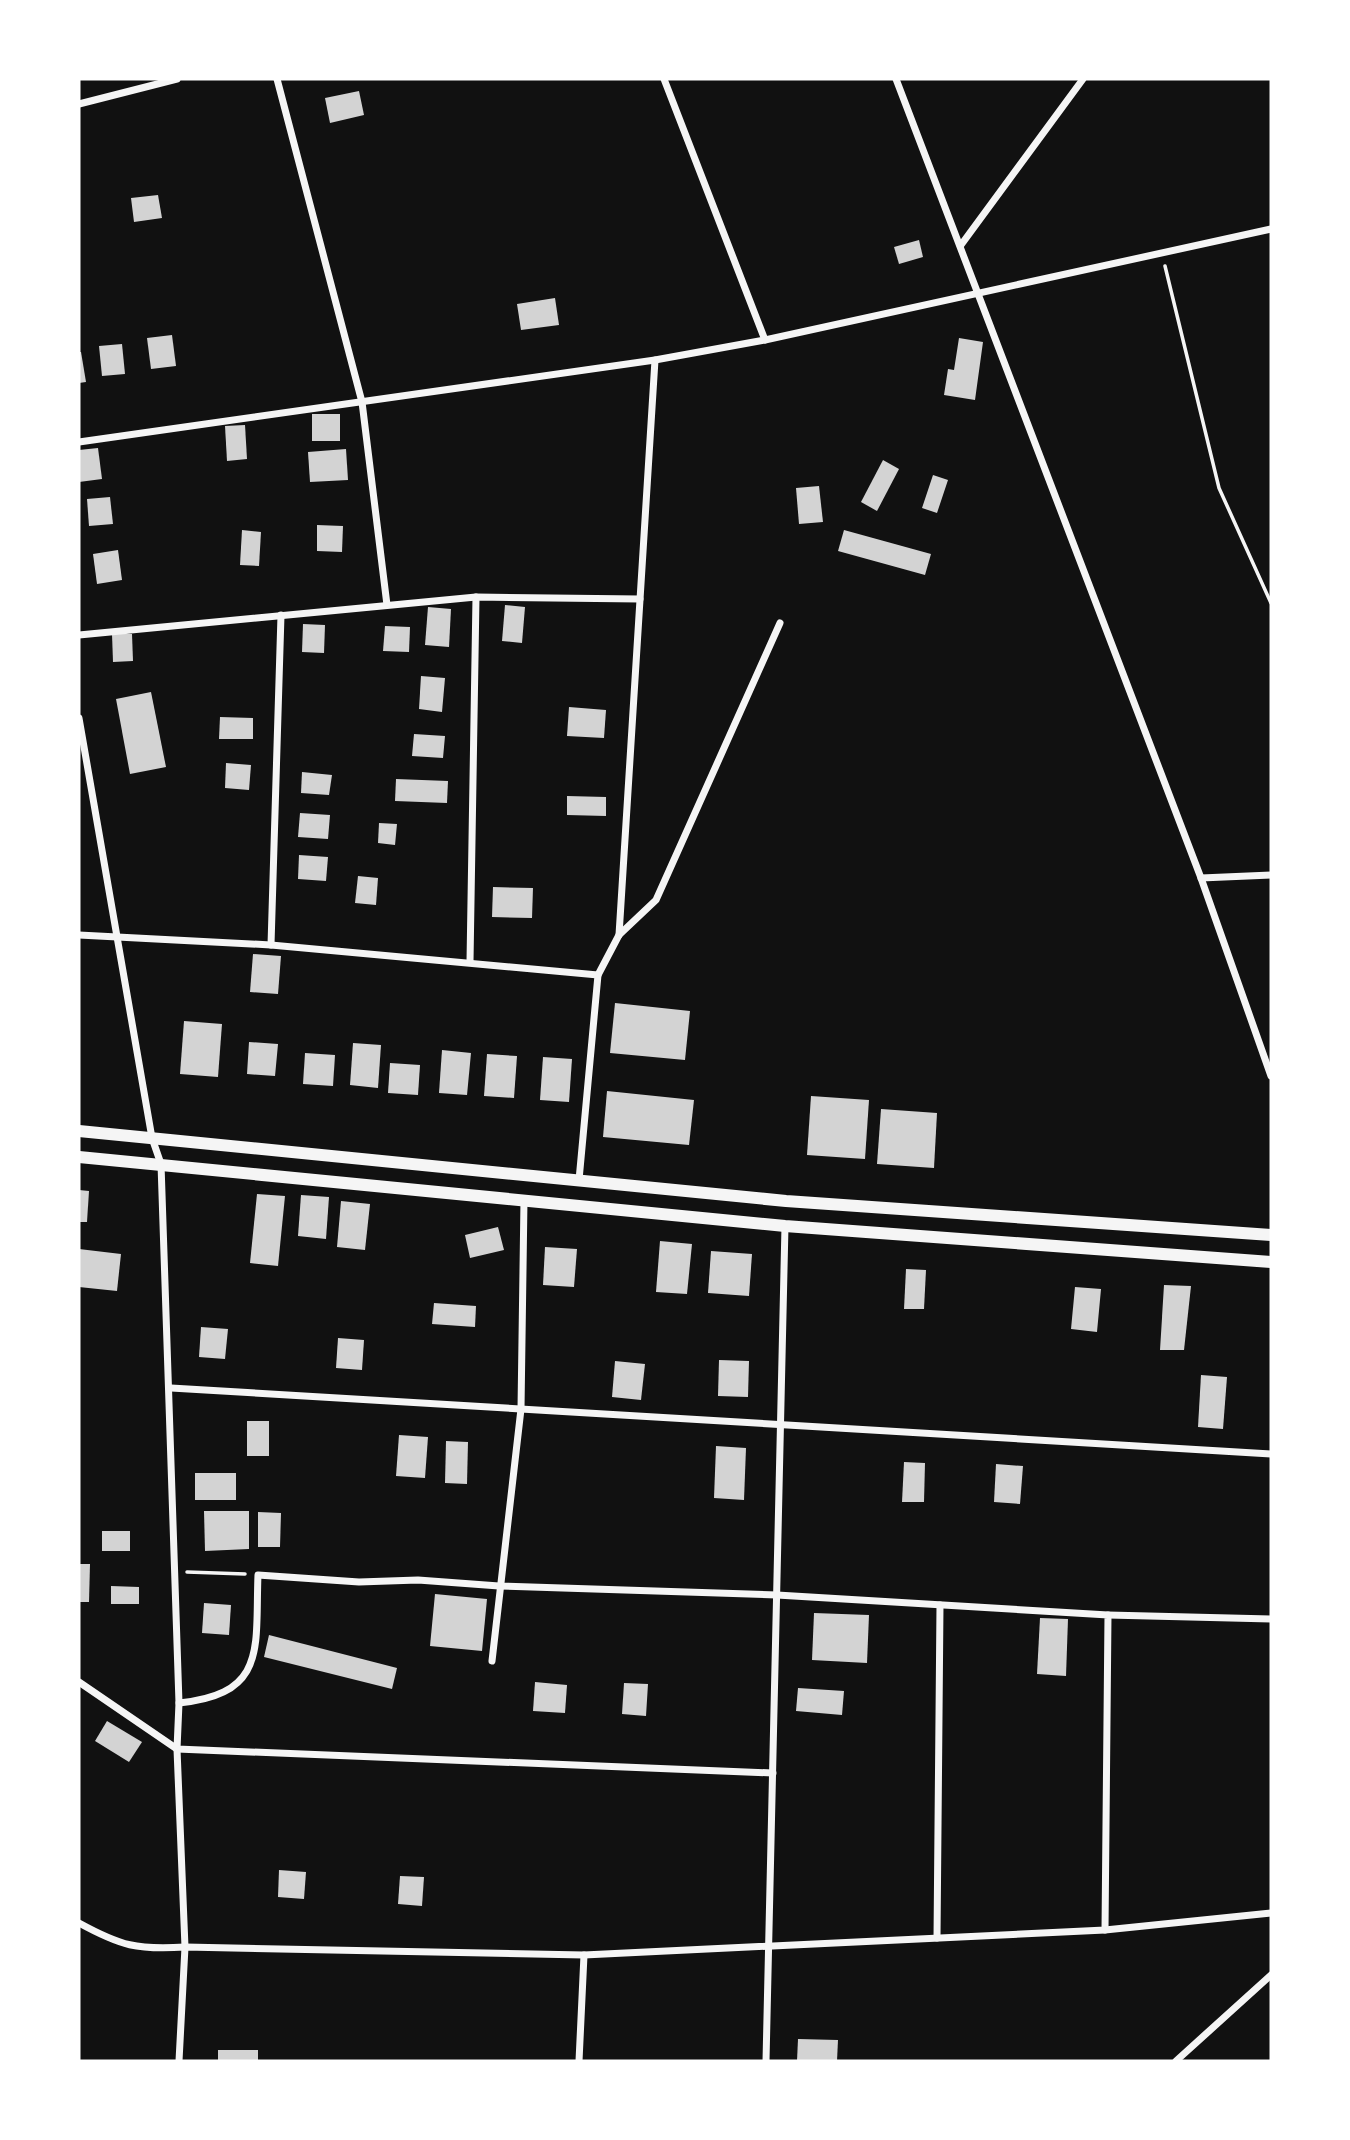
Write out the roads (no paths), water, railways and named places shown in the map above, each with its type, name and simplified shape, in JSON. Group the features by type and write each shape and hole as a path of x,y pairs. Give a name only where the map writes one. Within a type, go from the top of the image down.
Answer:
{"main road":[{"path":"79,1131 786,1201 1271,1235"},
{"path":"79,1157 785,1226 1271,1262"}],"street":[{"path":"79,104 177,79"},
{"path":"277,79 362,402 387,605"},
{"path":"664,79 765,340"},
{"path":"896,79 1200,878 1271,1076"},
{"path":"961,245 1083,79"},
{"path":"79,442 655,360 765,340 1271,229"},
{"path":"619,935 655,360"},
{"path":"79,635 476,597 639,599"},
{"path":"470,962 476,597"},
{"path":"271,945 281,615"},
{"path":"579,1180 598,975 619,935 656,900 780,623"},
{"path":"79,718 152,1138 161,1164 171,1388 179,1703 177,1749 185,1947 178,2061"},
{"path":"1200,878 1271,875"},
{"path":"79,934 271,945 598,975"},
{"path":"492,1661 521,1409 524,1200"},
{"path":"766,2061 785,1226"},
{"path":"171,1388 1271,1454"},
{"path":"179,1703 208,1700 240,1685 255,1656 258,1575 359,1582 418,1580 499,1586 777,1595 1108,1615 1271,1619"},
{"path":"937,1938 940,1605"},
{"path":"1105,1930 1108,1615"},
{"path":"79,1682 177,1749 773,1773"},
{"path":"79,1923 108,1939 143,1950 185,1947 583,1955 1105,1930 1271,1913"},
{"path":"579,2061 583,1955"},
{"path":"1176,2061 1271,1975"}]}
